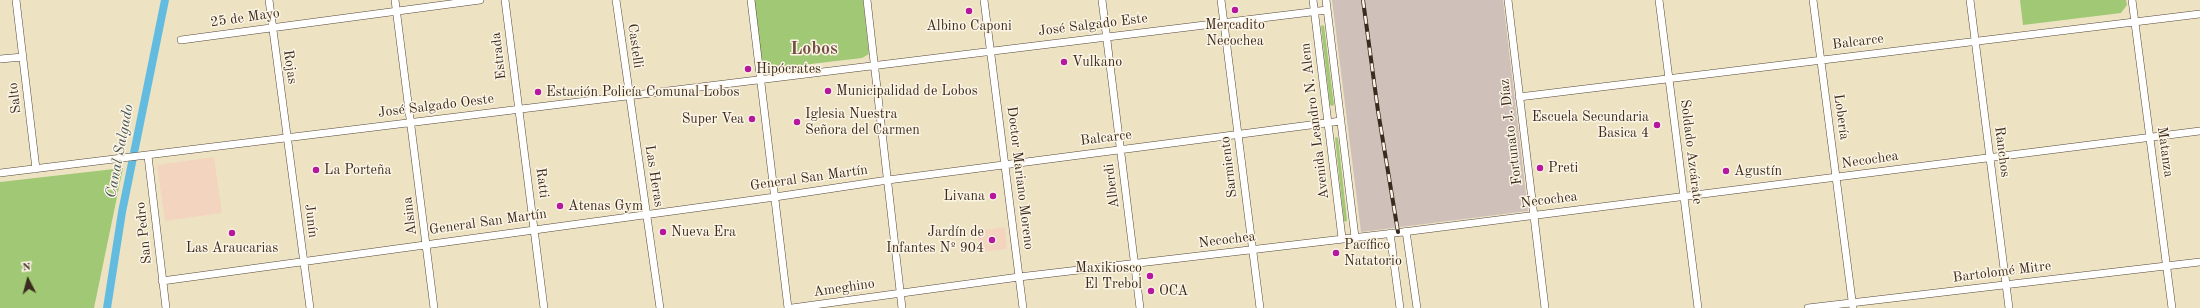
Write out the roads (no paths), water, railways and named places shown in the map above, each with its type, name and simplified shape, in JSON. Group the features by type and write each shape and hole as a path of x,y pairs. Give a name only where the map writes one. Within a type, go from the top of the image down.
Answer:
{"street":[{"name":"Salto","path":"16,0 36,169"},
{"name":"Rojas","path":"269,0 287,137"},
{"name":"Alsina","path":"395,0 412,122 434,308"},
{"name":"25 de Mayo","path":"181,40 480,0"},
{"name":"Estrada","path":"505,0 519,109"},
{"name":"Castelli","path":"616,0 629,96"},
{"path":"751,0 788,308"},
{"path":"867,0 902,308"},
{"name":"Doctor Mariano Moreno","path":"984,0 1023,308"},
{"name":"Alberdi","path":"1102,0 1140,308"},
{"name":"Sarmiento","path":"1221,0 1260,308"},
{"name":"Avenida Leandro N. Alem","path":"1313,0 1342,238"},
{"name":"Avenida Leandro N. Alem","path":"1326,0 1355,237"},
{"name":"Fortunato J. Díaz","path":"1508,0 1545,308"},
{"name":"Soldado Azcárate","path":"1659,0 1698,308"},
{"name":"Lobería","path":"1813,0 1853,305"},
{"name":"Ranchos","path":"1970,0 2009,308"},
{"name":"Matanza","path":"2132,0 2172,308"},
{"name":"José Salgado Este","path":"875,65 1327,10"},
{"name":"Balcarce","path":"1519,97 2200,14"},
{"path":"0,59 23,56"},
{"name":"José Salgado Oeste","path":"0,173 148,156 287,137 875,65"},
{"name":"Las Heras","path":"629,96 660,308"},
{"name":"Ratti","path":"519,109 544,308"},
{"name":"Balcarce","path":"888,180 1341,121"},
{"name":"Necochea","path":"901,294 1019,277 1390,233 1684,195 1836,178 2200,131"},
{"name":"Junín","path":"287,137 310,308"},
{"name":"San Pedro","path":"148,156 166,308"},
{"name":"General San Martín","path":"162,281 888,180"},
{"path":"1406,231 1417,308"},
{"path":"1390,233 1400,308"},
{"name":"Bartolomé Mitre","path":"1808,308 1853,305 2200,262"},
{"name":"Ameghino","path":"792,308 901,294"}],"waterway":[{"name":"Canal Salgado","path":"107,308 122,212 165,0"}],"railway":[{"path":"1363,0 1378,111 1398,232"}],"place":[{"name":"Mercadito Necochea","path":"1235,10"},
{"name":"Albino Caponi","path":"969,11"},
{"name":"Vulkano","path":"1064,62"},
{"name":"Hipócrates","path":"748,69"},
{"name":"Municipalidad de Lobos","path":"828,91"},
{"name":"Estación Policía Comunal Lobos","path":"538,92"},
{"name":"Super Vea","path":"752,119"},
{"name":"Iglesia Nuestra Señora del Carmen","path":"797,122"},
{"name":"Escuela Secundaria Basica 4","path":"1657,125"},
{"name":"Preti","path":"1540,168"},
{"name":"La Porteña","path":"316,170"},
{"name":"Agustín","path":"1726,171"},
{"name":"Livana","path":"993,196"},
{"name":"Atenas Gym","path":"560,206"},
{"name":"Nueva Era","path":"663,232"},
{"name":"Las Araucarias","path":"232,233"},
{"name":"Jardín de Infantes Nº 904","path":"992,240"},
{"name":"Pacífico Natatorio","path":"1336,253"},
{"name":"Maxikiosco El Trebol","path":"1150,276"},
{"name":"OCA","path":"1151,291"}],"district":[{"name":"Lobos","path":"814,49"}]}
